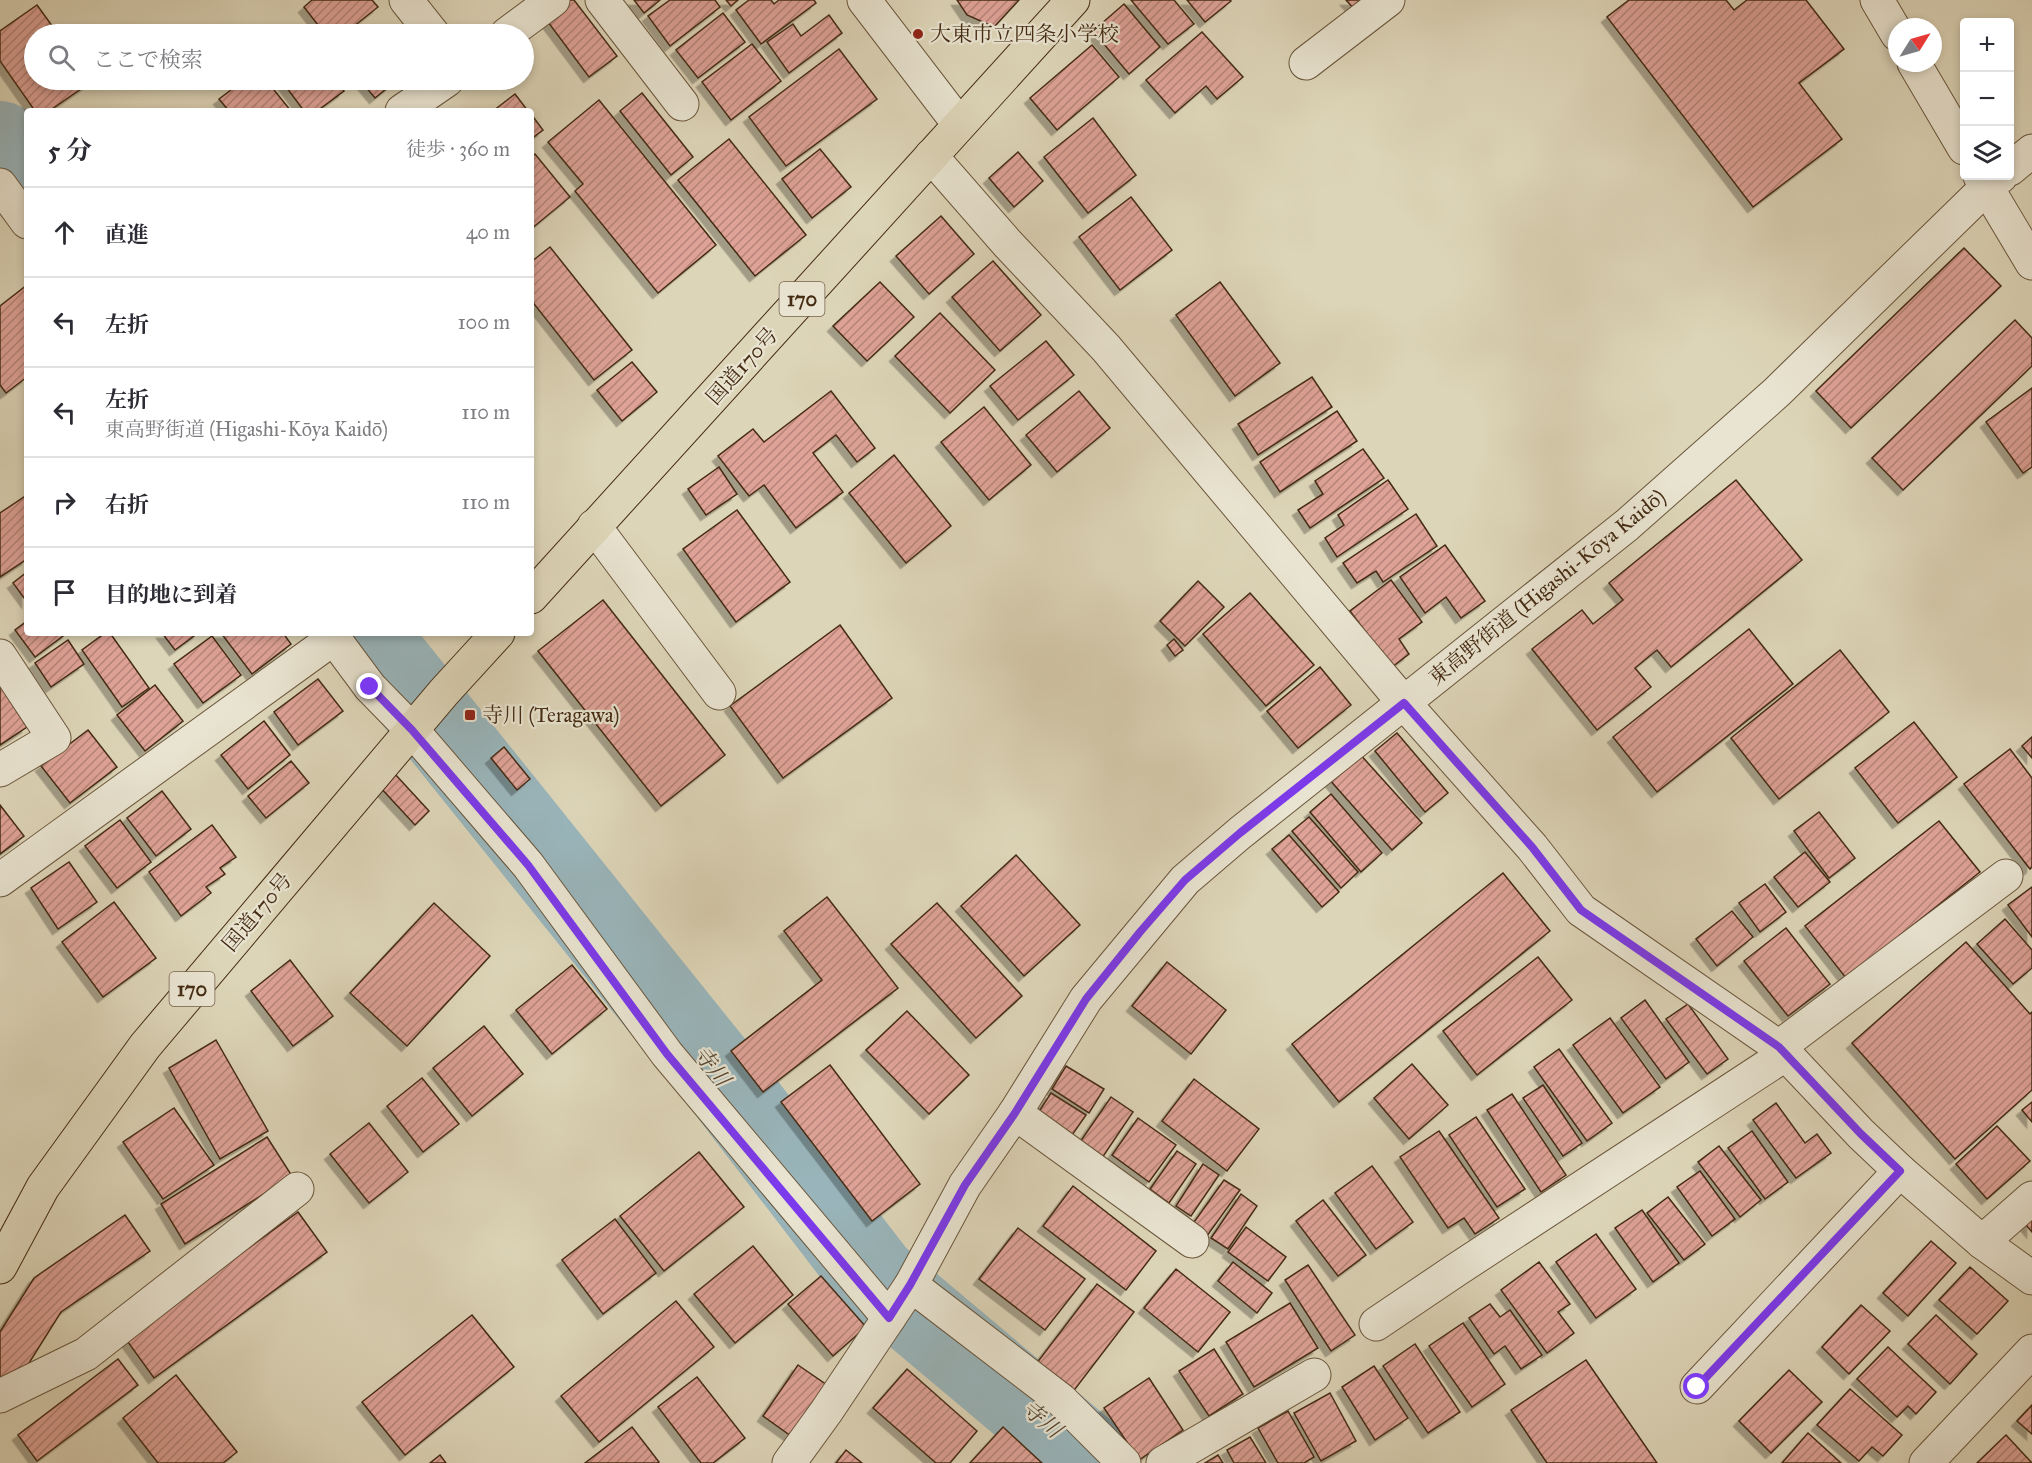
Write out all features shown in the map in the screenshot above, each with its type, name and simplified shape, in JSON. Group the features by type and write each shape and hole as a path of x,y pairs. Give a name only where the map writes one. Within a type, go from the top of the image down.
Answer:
{"highway":[{"name":"国道170号","path":"534,594 1073,0"},
{"name":"国道170号","path":"0,1268 43,1187 145,1046 444,692 495,636"}],"street":[{"path":"406,0 426,24"},
{"path":"521,24 553,0"},
{"path":"602,0 682,104"},
{"path":"864,0 959,124"},
{"path":"1306,63 1388,0"},
{"path":"1877,0 1888,19"},
{"path":"1919,72 1960,140"},
{"path":"406,108 432,90"},
{"name":"東高野街道 (Higashi-Kōya Kaidō)","path":"2014,164 2032,151"},
{"path":"932,156 1007,243 1106,348 1404,703 1532,847 1581,910 1783,1051 1861,1134 1900,1171 1982,1242 2032,1278"},
{"name":"東高野街道 (Higashi-Kōya Kaidō)","path":"789,1463 889,1318 910,1285 965,1185 1015,1113 1086,999 1185,880 1240,833 1627,525 1777,392 1992,180"},
{"path":"1996,180 2032,263"},
{"path":"0,185 24,218"},
{"path":"594,526 719,693"},
{"path":"0,880 331,636"},
{"path":"333,636 370,687 412,730 528,865 667,1054 889,1318"},
{"path":"0,656 54,738 0,770"},
{"path":"1376,1324 1783,1051 2006,876"},
{"path":"1015,1113 1192,1241"},
{"path":"1697,1387 1900,1171"},
{"path":"0,1395 86,1354 297,1189"},
{"path":"1982,1242 2032,1198"},
{"path":"910,1285 1061,1400 1124,1463"},
{"path":"1926,1463 2032,1352"},
{"path":"1163,1463 1314,1375"}],"building":[{"path":"312,0 372,0 378,7 357,24 317,24 304,7"},
{"path":"569,0 574,0 617,56 589,77 545,18"},
{"path":"634,0 660,0 644,13"},
{"path":"670,0 715,0 720,7 670,46 648,16"},
{"path":"726,0 738,0 731,6"},
{"path":"749,0 771,0 774,4 779,0 814,0 816,3 761,44 736,10"},
{"path":"957,0 1019,0 994,27 967,15"},
{"path":"1131,0 1174,0 1194,24 1168,44"},
{"path":"1187,0 1230,0 1231,1 1205,22"},
{"path":"1346,0 1367,0 1355,10"},
{"path":"1629,0 1726,0 1734,10 1747,0 1806,0 1844,49 1799,83 1842,139 1753,207 1607,17"},
{"path":"1124,4 1160,47 1129,74 1093,31"},
{"path":"37,5 51,24 24,24 24,90 79,90 53,108 33,108 0,61 0,31"},
{"path":"723,13 745,42 698,78 676,50"},
{"path":"829,15 842,33 789,73 767,42 793,24 801,36"},
{"path":"1202,32 1243,77 1217,99 1206,86 1175,113 1146,80"},
{"path":"752,44 781,81 731,120 702,82"},
{"path":"1092,45 1119,77 1057,130 1030,98"},
{"path":"839,49 877,99 786,166 749,117"},
{"path":"231,90 274,90 289,108 226,108 219,99"},
{"path":"288,90 344,91 321,108 302,108"},
{"path":"368,90 385,90 375,98"},
{"path":"642,93 693,157 671,175 620,111"},
{"path":"515,94 526,108 497,108"},
{"path":"599,100 716,245 658,293 575,191 583,184 548,142"},
{"path":"534,118 543,130 534,137"},
{"path":"1093,118 1136,175 1088,213 1044,157"},
{"path":"729,139 806,235 755,276 678,180"},
{"path":"820,149 851,187 812,218 782,179"},
{"path":"1018,152 1043,181 1014,207 989,178"},
{"path":"534,155 570,197 534,227"},
{"path":"1131,197 1172,250 1120,290 1079,237"},
{"path":"941,216 974,254 929,294 896,256"},
{"path":"550,247 632,350 594,380 534,304 534,260"},
{"path":"1964,248 2001,286 1851,428 1816,391"},
{"path":"993,261 1041,315 1000,351 952,297"},
{"path":"880,282 914,317 867,361 833,326"},
{"path":"1220,282 1280,363 1235,396 1176,315"},
{"path":"24,287 24,379 6,393 0,385 0,306"},
{"path":"940,313 995,370 950,413 895,356"},
{"path":"2015,320 2032,338 2032,366 1903,490 1872,458"},
{"path":"1046,341 1074,375 1018,420 990,386"},
{"path":"632,362 657,392 622,421 597,390"},
{"path":"1312,377 1332,407 1258,455 1238,424"},
{"path":"2032,388 2032,467 2023,473 1986,422"},
{"path":"831,391 875,448 857,462 836,435 813,453 843,492 796,528 764,485 749,496 718,456 753,429 764,442"},
{"path":"1079,391 1110,428 1057,472 1026,435"},
{"path":"984,407 1031,465 989,500 941,442"},
{"path":"1337,411 1357,441 1280,492 1260,462"},
{"path":"1363,449 1384,478 1310,528 1298,510 1323,494 1315,481"},
{"path":"894,455 951,526 906,563 849,493"},
{"path":"719,467 737,494 706,515 688,489"},
{"path":"1388,480 1408,509 1337,557 1325,538 1344,525 1338,515"},
{"path":"1736,480 1802,560 1671,667 1657,650 1635,668 1651,687 1597,730 1532,649 1582,610 1593,624 1623,600 1609,583"},
{"path":"24,497 24,561 0,577 0,513"},
{"path":"737,510 790,582 736,622 683,549"},
{"path":"1416,514 1437,546 1383,582 1376,571 1357,583 1343,563"},
{"path":"1445,545 1485,601 1461,618 1446,597 1425,613 1400,577"},
{"path":"24,574 24,598 13,583"},
{"path":"1391,580 1422,622 1399,639 1409,654 1392,667 1350,611"},
{"path":"1198,581 1224,607 1185,646 1160,621"},
{"path":"1250,593 1314,665 1266,706 1203,634"},
{"path":"603,600 725,755 661,806 538,651"},
{"path":"24,623 24,636 63,636 35,657 15,630"},
{"path":"840,625 892,698 783,778 730,706"},
{"path":"1749,629 1793,684 1657,792 1613,737"},
{"path":"101,636 112,636 149,688 122,707 82,650"},
{"path":"164,636 194,636 175,650"},
{"path":"212,636 241,675 203,703 174,664"},
{"path":"223,636 285,636 291,644 252,674"},
{"path":"1174,639 1183,650 1175,656 1167,645"},
{"path":"68,640 84,664 51,687 35,663"},
{"path":"1840,650 1889,712 1779,799 1731,738"},
{"path":"1320,667 1351,705 1298,748 1267,711"},
{"path":"318,679 343,711 298,745 274,712"},
{"path":"0,685 27,727 0,745"},
{"path":"155,685 183,721 145,751 117,715"},
{"path":"264,721 290,755 248,789 221,755"},
{"path":"1914,722 1957,777 1898,823 1855,768"},
{"path":"88,730 117,767 70,803 41,766"},
{"path":"1397,733 1448,793 1425,812 1375,751"},
{"path":"2032,737 2032,758 2022,746"},
{"path":"504,747 530,779 517,790 491,758"},
{"path":"2010,749 2032,778 2032,867 2030,869 1964,784"},
{"path":"1358,752 1422,823 1392,850 1328,778"},
{"path":"291,761 309,783 266,818 248,796"},
{"path":"394,773 429,811 415,825 379,786"},
{"path":"162,791 191,829 156,856 127,818"},
{"path":"1331,794 1382,853 1361,872 1310,812"},
{"path":"0,805 24,836 0,854"},
{"path":"1819,812 1855,858 1829,878 1794,831"},
{"path":"1309,817 1358,872 1341,888 1292,831"},
{"path":"120,820 151,862 117,888 85,846"},
{"path":"1939,821 1980,872 1846,978 1805,926"},
{"path":"212,825 236,857 220,868 225,874 206,887 211,893 181,916 149,872"},
{"path":"1289,835 1339,892 1322,907 1272,849"},
{"path":"1805,852 1830,882 1798,907 1774,877"},
{"path":"1016,855 1080,925 1024,976 961,906"},
{"path":"69,862 97,902 58,929 31,888"},
{"path":"1503,873 1550,931 1339,1102 1292,1044"},
{"path":"1765,884 1786,912 1760,932 1739,903"},
{"path":"2032,887 2032,937 2008,905"},
{"path":"827,897 898,988 763,1092 731,1051 822,980 784,931"},
{"path":"114,902 156,958 103,997 62,942"},
{"path":"434,903 490,956 407,1046 350,993"},
{"path":"937,903 1022,996 976,1038 891,944"},
{"path":"1732,911 1753,937 1717,966 1696,939"},
{"path":"2005,919 2032,950 2032,968 2013,984 1977,944"},
{"path":"1786,928 1830,984 1788,1016 1744,961"},
{"path":"1966,942 2030,1014 2032,1012 2032,1090 1955,1159 1852,1043"},
{"path":"1538,957 1572,1000 1477,1075 1443,1031"},
{"path":"290,960 333,1016 293,1046 251,991"},
{"path":"1167,962 1226,1010 1191,1054 1132,1006"},
{"path":"572,965 607,1009 552,1054 516,1010"},
{"path":"1645,1000 1689,1062 1666,1079 1621,1018"},
{"path":"1688,1004 1728,1059 1707,1074 1666,1019"},
{"path":"907,1011 969,1075 929,1114 866,1050"},
{"path":"1610,1018 1660,1087 1623,1113 1573,1045"},
{"path":"484,1026 523,1074 472,1116 433,1068"},
{"path":"216,1040 268,1131 220,1159 169,1068"},
{"path":"1559,1049 1612,1123 1587,1141 1534,1067"},
{"path":"1412,1064 1448,1105 1409,1139 1374,1098"},
{"path":"830,1065 920,1184 872,1221 781,1102"},
{"path":"1066,1066 1104,1089 1089,1113 1052,1089"},
{"path":"422,1078 459,1124 423,1152 387,1106"},
{"path":"1194,1079 1259,1129 1227,1171 1162,1121"},
{"path":"1543,1085 1582,1143 1563,1156 1523,1098"},
{"path":"1051,1093 1086,1115 1070,1138 1036,1116"},
{"path":"1512,1094 1566,1175 1541,1192 1487,1110"},
{"path":"1111,1097 1133,1112 1102,1158 1080,1142"},
{"path":"2032,1102 2032,1122 2022,1110"},
{"path":"1776,1103 1805,1143 1817,1134 1831,1153 1796,1178 1753,1120"},
{"path":"174,1108 214,1165 163,1199 123,1142"},
{"path":"1476,1117 1525,1189 1497,1207 1449,1135"},
{"path":"1138,1118 1176,1145 1149,1182 1112,1155"},
{"path":"369,1123 408,1172 369,1203 330,1154"},
{"path":"1997,1126 2030,1161 1987,1199 1956,1164"},
{"path":"1439,1131 1499,1218 1475,1234 1464,1218 1448,1228 1400,1157"},
{"path":"1752,1131 1788,1182 1765,1199 1728,1148"},
{"path":"267,1137 292,1176 185,1244 161,1204"},
{"path":"1719,1146 1761,1200 1740,1217 1698,1162"},
{"path":"1177,1151 1196,1164 1169,1203 1150,1189"},
{"path":"699,1152 744,1207 664,1271 620,1216"},
{"path":"1203,1164 1219,1175 1191,1216 1176,1206"},
{"path":"1372,1166 1413,1222 1376,1249 1335,1193"},
{"path":"1700,1171 1735,1219 1712,1236 1677,1187"},
{"path":"1224,1180 1240,1190 1207,1236 1192,1225"},
{"path":"1073,1186 1156,1251 1126,1290 1043,1226"},
{"path":"1241,1194 1257,1206 1228,1249 1211,1238"},
{"path":"1668,1197 1705,1244 1684,1260 1647,1213"},
{"path":"1323,1200 1366,1255 1338,1276 1296,1221"},
{"path":"1642,1210 1679,1263 1653,1282 1615,1228"},
{"path":"298,1212 327,1252 154,1378 125,1338"},
{"path":"125,1215 150,1251 61,1312 14,1387 0,1378 0,1332 34,1278"},
{"path":"615,1219 656,1273 603,1314 562,1260"},
{"path":"2032,1219 2032,1232 2026,1225"},
{"path":"1246,1227 1286,1257 1268,1281 1228,1252"},
{"path":"1018,1228 1085,1279 1045,1330 979,1279"},
{"path":"1596,1234 1636,1289 1596,1318 1556,1262"},
{"path":"1931,1241 1956,1263 1908,1316 1883,1293"},
{"path":"753,1246 793,1295 735,1343 694,1294"},
{"path":"1233,1262 1272,1293 1257,1313 1218,1281"},
{"path":"1539,1262 1570,1304 1558,1312 1574,1333 1547,1353 1501,1290"},
{"path":"1308,1265 1355,1335 1331,1351 1285,1280"},
{"path":"1970,1267 2008,1301 1977,1334 1939,1300"},
{"path":"1176,1269 1230,1312 1198,1352 1144,1308"},
{"path":"821,1276 866,1327 833,1356 788,1304"},
{"path":"1097,1284 1134,1312 1072,1393 1036,1364"},
{"path":"676,1301 714,1347 599,1442 561,1396"},
{"path":"1290,1303 1318,1348 1254,1387 1226,1342"},
{"path":"1490,1304 1500,1317 1510,1310 1542,1355 1521,1369 1505,1346 1494,1354 1469,1318"},
{"path":"1861,1305 1890,1331 1849,1374 1822,1347"},
{"path":"472,1315 514,1367 405,1455 362,1402"},
{"path":"1936,1315 1977,1354 1950,1384 1908,1344"},
{"path":"1463,1323 1505,1384 1472,1407 1429,1346"},
{"path":"1415,1344 1460,1412 1428,1433 1383,1366"},
{"path":"1888,1347 1936,1392 1916,1414 1908,1406 1897,1417 1857,1379"},
{"path":"1214,1349 1243,1394 1209,1416 1179,1371"},
{"path":"118,1359 138,1385 37,1461 18,1435"},
{"path":"1586,1360 1657,1463 1547,1463 1511,1410"},
{"path":"798,1365 827,1385 791,1436 763,1416"},
{"path":"1374,1366 1408,1418 1375,1440 1342,1387"},
{"path":"907,1369 977,1431 950,1463 936,1463 873,1408"},
{"path":"1789,1370 1822,1402 1771,1453 1739,1421"},
{"path":"176,1375 237,1452 223,1463 158,1463 123,1418"},
{"path":"697,1377 745,1438 713,1463 701,1463 658,1407"},
{"path":"1149,1378 1183,1430 1139,1460 1104,1408"},
{"path":"1850,1389 1902,1435 1883,1456 1872,1447 1859,1461 1817,1425"},
{"path":"1330,1393 1356,1441 1321,1461 1294,1413"},
{"path":"2032,1405 2032,1434 2017,1421"},
{"path":"1288,1411 1314,1457 1304,1463 1278,1463 1258,1428"},
{"path":"632,1427 659,1462 585,1463"},
{"path":"1003,1427 1042,1463 970,1463"},
{"path":"1808,1433 1841,1463 1782,1463"},
{"path":"2006,1435 2032,1463 1977,1463"},
{"path":"1250,1437 1266,1463 1234,1463 1227,1450"},
{"path":"846,1450 862,1463 836,1463"},
{"path":"440,1455 446,1463 430,1463"},
{"path":"1218,1455 1223,1463 1205,1463"}],"waterway":[{"name":"寺川","path":"0,144 24,176"},
{"name":"寺川","path":"366,636 722,1079 875,1278 1095,1463"}],"place":[{"name":"大東市立四条小学校","path":"918,34"},
{"name":"寺川 (Teragawa)","path":"470,715"}],"route":[{"path":"370,687 412,730 528,865 667,1054 889,1318 910,1285 965,1185 1015,1113 1086,999 1140,932 1185,880 1240,833 1404,703 1532,847 1581,910 1779,1047 1861,1134 1900,1171 1697,1387"}]}
